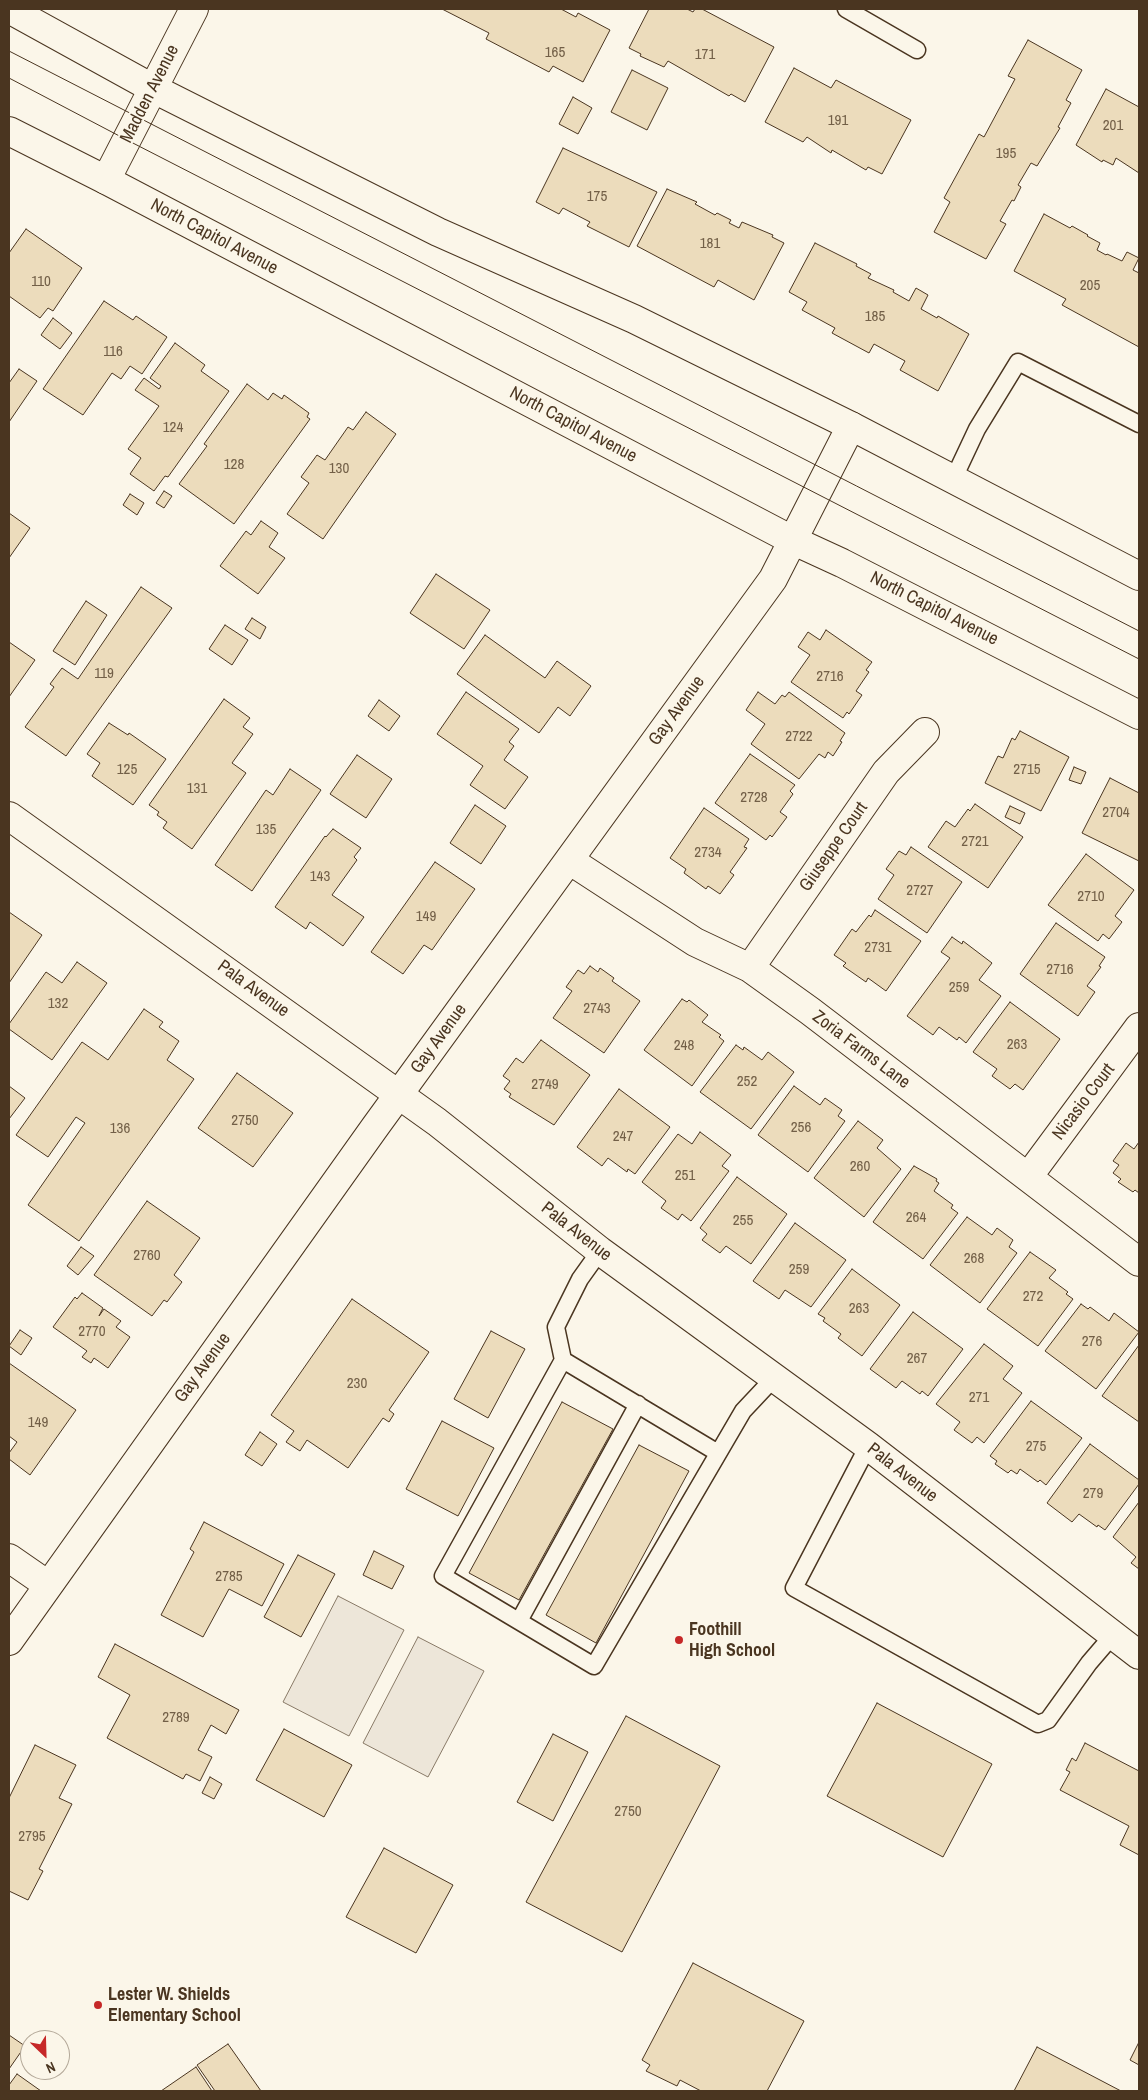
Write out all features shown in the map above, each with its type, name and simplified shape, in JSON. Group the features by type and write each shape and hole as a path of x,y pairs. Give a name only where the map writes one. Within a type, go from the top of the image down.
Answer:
{"street":[{"path":"9,9 154,88 438,232 634,319 851,426 1139,576"},
{"name":"Madden Avenue","path":"106,180 136,118 154,88 194,9"},
{"name":"North Capitol Avenue","path":"9,131 792,540 842,563 1139,715"},
{"name":"Gay Avenue","path":"9,1641 399,1094 773,578 851,426"},
{"name":"Giuseppe Court","path":"750,968 886,772 925,732"},
{"name":"Pala Avenue","path":"9,816 399,1094 600,1251 868,1446 1139,1655"},
{"name":"Zoria Farms Lane","path":"569,860 694,942 750,968 810,1011 1139,1262"},
{"name":"Nicasio Court","path":"1028,1177 1139,1027"},
{"path":"9,1558 48,1585"}],"lane":[{"path":"846,9 917,50"},
{"path":"953,480 977,429 1018,362 1139,424"},
{"path":"600,1251 580,1279 556,1327 564,1360 443,1576 594,1666 747,1405 774,1378"},
{"path":"564,1360 718,1453"},
{"path":"519,1622 638,1404"},
{"path":"868,1446 794,1588 1038,1724 1048,1720 1089,1663 1113,1635"}],"shaded area":[{"path":"338,1596 404,1630 349,1736 283,1702"},
{"path":"418,1637 484,1671 428,1777 363,1743"}],"building":[{"path":"442,9 561,9 576,17 578,13 610,30 583,82 553,66 549,72 486,39 489,33"},
{"path":"649,9 687,9 693,12 695,9 702,9 774,47 745,102 731,94 729,96 668,61 664,67 640,56 641,54 629,48"},
{"path":"1028,40 1082,70 1066,100 1071,103 1058,127 1060,128 1037,166 1031,163 1018,185 1021,187 1014,201 1012,200 1000,221 1006,224 986,259 934,232 950,202 944,198 979,134 984,137 1015,79 1008,76"},
{"path":"794,68 831,88 836,80 911,120 882,174 868,167 866,170 832,150 831,153 807,137 803,142 765,122"},
{"path":"632,70 668,88 647,130 611,112"},
{"path":"1106,89 1139,107 1139,173 1116,158 1113,165 1103,160 1102,162 1076,145"},
{"path":"573,97 592,108 578,134 559,124"},
{"path":"563,148 657,192 629,247 587,226 590,222 563,208 559,214 536,202"},
{"path":"667,189 697,202 695,204 715,215 717,213 731,220 729,223 739,228 742,222 773,235 772,237 784,243 754,300 718,280 714,287 637,246"},
{"path":"1044,214 1088,235 1100,243 1097,250 1106,255 1122,261 1127,252 1139,258 1133,270 1139,273 1139,347 1062,305 1066,299 1014,271"},
{"path":"26,229 82,268 53,311 48,308 40,318 9,296 9,253"},
{"path":"815,243 857,264 856,266 871,274 868,278 894,290 893,292 909,301 916,288 928,295 921,309 937,318 938,316 969,334 938,391 900,370 905,361 874,344 869,353 832,333 835,328 802,310 807,302 789,292"},
{"path":"104,301 133,320 136,316 167,337 142,374 130,366 121,379 112,373 83,415 43,389"},
{"path":"53,318 72,333 60,349 41,335"},
{"path":"175,343 205,365 201,371 229,391 168,477 165,476 154,491 130,474 141,458 128,449 159,406 135,390 144,378 159,389 161,386 150,378"},
{"path":"19,369 37,381 9,422 9,383"},
{"path":"247,384 268,400 273,393 282,399 284,395 309,413 307,417 310,419 234,524 179,484 207,446 204,444"},
{"path":"366,412 396,434 323,539 287,514 309,483 301,477 317,455 325,460 348,427 353,430"},
{"path":"164,491 172,496 164,508 156,503"},
{"path":"130,494 144,503 137,515 123,505"},
{"path":"9,513 30,528 9,558"},
{"path":"261,521 278,533 269,547 285,558 258,594 220,566 246,531 251,535"},
{"path":"436,574 490,610 464,649 410,613"},
{"path":"141,587 172,608 66,756 25,727 54,687 50,684 62,668 78,679"},
{"path":"86,601 107,615 75,665 53,651"},
{"path":"252,618 266,627 260,639 245,629"},
{"path":"225,625 248,640 232,665 209,649"},
{"path":"826,630 872,662 866,670 869,672 856,691 862,695 849,714 847,712 843,718 791,682 810,655 798,647 808,632 820,640"},
{"path":"485,635 545,678 557,661 591,686 570,716 558,707 539,733 457,674"},
{"path":"9,642 35,660 9,697"},
{"path":"466,692 519,729 509,742 514,746 504,760 528,777 505,809 470,785 483,766 437,734"},
{"path":"758,692 775,704 782,695 785,697 789,692 845,733 840,741 842,742 833,756 828,752 825,758 819,754 799,779 751,744 765,724 746,710"},
{"path":"224,699 250,718 243,727 253,734 232,763 246,773 192,849 163,828 167,822 157,815 159,812 149,805"},
{"path":"379,700 400,716 389,731 368,716"},
{"path":"109,723 128,735 129,733 166,759 133,805 92,776 100,763 87,754"},
{"path":"1020,731 1069,757 1041,811 985,783 998,756 1003,758 1012,738 1015,740"},
{"path":"750,754 795,785 790,791 793,794 780,812 787,817 772,837 770,835 766,840 715,803"},
{"path":"357,755 392,779 366,818 330,794"},
{"path":"1074,767 1086,772 1081,784 1069,780"},
{"path":"290,769 321,790 252,891 215,865 266,790 273,795"},
{"path":"1110,778 1139,793 1139,861 1082,833"},
{"path":"975,804 1023,837 988,888 928,847 946,821 955,827 968,809 970,811"},
{"path":"475,805 506,826 481,864 450,843"},
{"path":"1010,806 1025,813 1020,824 1005,817"},
{"path":"704,808 749,839 744,847 747,848 730,872 734,875 720,894 708,886 706,889 684,873 686,869 670,858"},
{"path":"333,829 361,848 354,857 357,860 332,895 364,917 343,946 310,922 306,929 275,907 325,836"},
{"path":"911,847 962,882 927,933 878,899 894,875 886,869 899,851 906,855"},
{"path":"1086,854 1134,890 1115,916 1122,922 1109,939 1103,934 1098,941 1048,905"},
{"path":"435,862 475,889 432,950 424,945 403,974 371,952"},
{"path":"875,910 921,941 886,991 868,978 866,982 843,966 846,963 834,955 852,929 856,932 869,915 871,917"},
{"path":"9,912 42,935 9,983"},
{"path":"1056,923 1105,957 1099,966 1101,967 1087,986 1095,992 1078,1016 1020,974"},
{"path":"952,937 962,944 963,941 992,963 979,980 1001,996 966,1043 959,1037 957,1040 939,1027 933,1035 907,1016 950,958 941,952"},
{"path":"77,962 107,983 52,1060 9,1029 9,1024 46,972 62,983"},
{"path":"590,966 598,972 600,968 614,978 612,981 640,1001 604,1053 553,1018 572,991 566,987 578,970 584,974"},
{"path":"682,999 687,1002 689,1000 708,1015 702,1022 721,1035 719,1037 724,1041 692,1086 644,1050"},
{"path":"1010,1002 1060,1039 1023,1090 1015,1084 1010,1089 992,1076 997,1069 973,1052"},
{"path":"144,1009 163,1022 159,1027 179,1041 167,1060 194,1079 79,1241 28,1205 85,1123 76,1117 48,1157 16,1135 82,1042 108,1060"},
{"path":"541,1040 590,1075 554,1125 509,1097 511,1094 504,1089 510,1081 503,1076 516,1058 523,1063"},
{"path":"736,1045 743,1050 744,1047 762,1060 768,1052 794,1072 751,1129 700,1092"},
{"path":"237,1073 293,1113 253,1167 198,1128"},
{"path":"9,1086 25,1098 9,1119"},
{"path":"794,1086 820,1105 825,1098 842,1110 838,1116 845,1121 808,1172 758,1135"},
{"path":"619,1089 670,1127 635,1174 628,1169 627,1172 608,1158 602,1166 577,1147"},
{"path":"858,1121 883,1140 877,1148 901,1169 864,1217 814,1178"},
{"path":"700,1132 731,1155 722,1166 729,1171 691,1221 682,1214 678,1220 661,1208 666,1201 642,1182 678,1134 692,1144"},
{"path":"1139,1142 1139,1193 1135,1190 1133,1192 1118,1182 1121,1179 1113,1173 1119,1165 1113,1161 1126,1143 1134,1149"},
{"path":"914,1166 937,1179 936,1181 939,1183 934,1191 953,1205 951,1208 958,1213 923,1259 873,1222"},
{"path":"737,1177 787,1214 751,1264 726,1246 720,1253 702,1240 707,1234 700,1228"},
{"path":"147,1201 200,1238 174,1275 182,1282 167,1302 164,1300 152,1316 94,1275"},
{"path":"967,1217 992,1235 997,1228 1013,1240 1009,1247 1017,1253 980,1303 930,1265"},
{"path":"795,1223 846,1260 811,1307 785,1290 779,1299 753,1281"},
{"path":"81,1247 94,1256 78,1275 67,1266"},
{"path":"1030,1252 1056,1270 1049,1278 1068,1292 1066,1294 1073,1299 1038,1346 987,1309"},
{"path":"852,1269 900,1305 862,1356 838,1338 841,1334 823,1321 825,1318 818,1314"},
{"path":"82,1293 103,1308 99,1316 104,1309 121,1321 116,1327 130,1337 108,1368 94,1358 91,1363 82,1357 87,1351 53,1327 75,1297 77,1299"},
{"path":"352,1299 429,1352 389,1410 394,1414 389,1422 383,1418 348,1468 307,1440 300,1451 286,1442 294,1431 271,1415"},
{"path":"1081,1304 1088,1309 1090,1307 1109,1321 1114,1313 1139,1332 1096,1389 1045,1351"},
{"path":"913,1312 963,1349 928,1396 922,1391 920,1394 902,1381 896,1388 870,1369"},
{"path":"20,1330 32,1338 21,1355 9,1346"},
{"path":"491,1331 525,1349 488,1418 454,1399"},
{"path":"984,1344 1013,1366 1003,1379 1022,1393 984,1443 977,1437 972,1443 954,1430 960,1422 936,1404"},
{"path":"1139,1345 1139,1422 1102,1396"},
{"path":"9,1363 76,1410 30,1475 9,1459 9,1453 17,1442 9,1436"},
{"path":"1031,1401 1082,1438 1046,1485 1040,1480 1038,1482 1020,1469 1017,1474 1011,1470 1008,1473 995,1464 997,1461 990,1456"},
{"path":"562,1402 613,1429 519,1600 469,1573"},
{"path":"442,1421 494,1448 458,1516 406,1489"},
{"path":"260,1432 277,1444 262,1466 245,1455"},
{"path":"1090,1444 1139,1480 1139,1484 1105,1530 1098,1525 1097,1527 1079,1514 1072,1522 1047,1503"},
{"path":"639,1445 689,1471 596,1643 546,1615"},
{"path":"1139,1502 1139,1569 1131,1563 1136,1557 1113,1537"},
{"path":"204,1522 284,1564 262,1606 229,1589 203,1637 161,1615 194,1552 190,1549"},
{"path":"374,1551 404,1566 392,1589 363,1575"},
{"path":"298,1555 335,1574 301,1637 264,1617"},
{"path":"115,1644 239,1710 226,1734 211,1725 198,1750 212,1757 200,1781 186,1774 183,1779 107,1738 130,1695 98,1677"},
{"path":"877,1703 992,1764 943,1857 827,1796"},
{"path":"626,1716 720,1766 622,1952 526,1902"},
{"path":"284,1729 352,1765 324,1817 256,1780"},
{"path":"553,1734 588,1752 553,1821 517,1802"},
{"path":"1085,1743 1139,1771 1139,1855 1120,1845 1129,1826 1060,1790 1070,1772 1066,1770 1072,1758 1076,1761"},
{"path":"35,1745 76,1765 59,1798 72,1804 39,1869 43,1871 28,1900 9,1891 9,1798"},
{"path":"210,1777 222,1784 214,1799 202,1793"},
{"path":"384,1848 453,1885 416,1953 346,1917"},
{"path":"693,1963 804,2021 767,2091 701,2091 680,2080 677,2086 646,2071 650,2065 642,2060"},
{"path":"9,2035 20,2043 20,2053 9,2069"},
{"path":"1139,2042 1139,2065 1130,2060"},
{"path":"228,2044 261,2091 215,2091 197,2065"},
{"path":"1037,2047 1121,2091 1014,2091"},
{"path":"196,2067 212,2091 161,2091"},
{"path":"17,2074 20,2076 20,2080 25,2080 41,2091 9,2091 9,2085"}],"tram line":[{"path":"9,51 1139,631"},
{"path":"9,78 1139,659"}],"place":[{"name":"Foothill High School","path":"679,1640"},
{"name":"Lester W. Shields Elementary School","path":"98,2005"}]}
